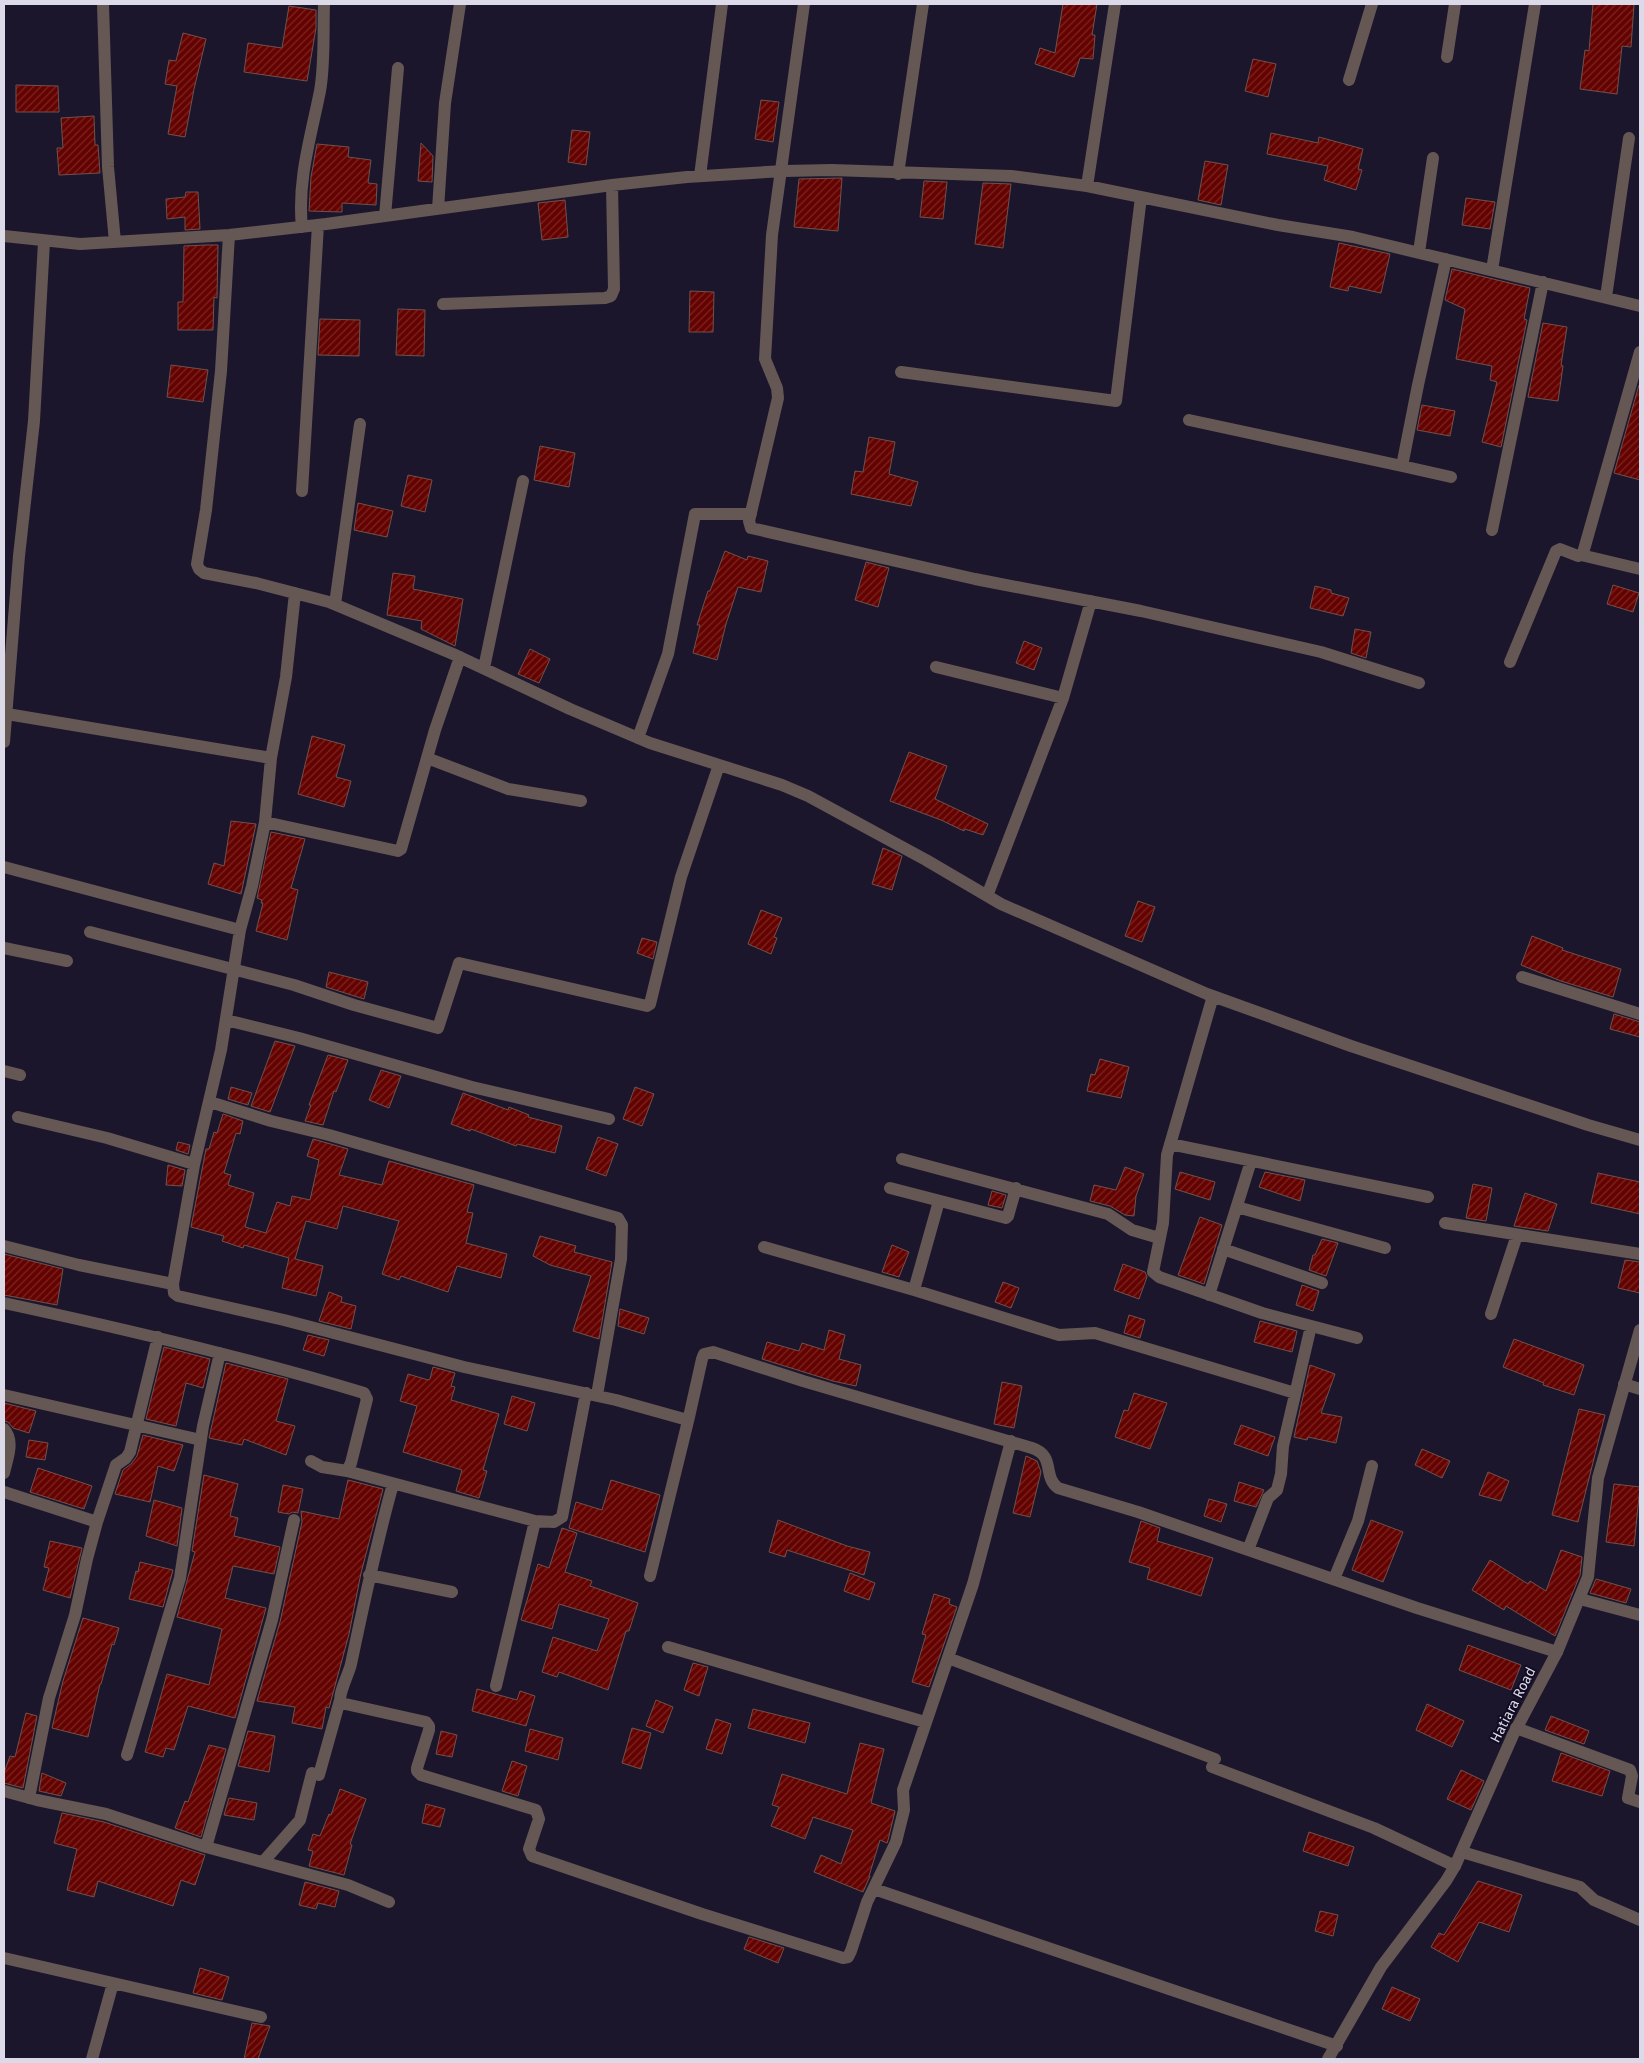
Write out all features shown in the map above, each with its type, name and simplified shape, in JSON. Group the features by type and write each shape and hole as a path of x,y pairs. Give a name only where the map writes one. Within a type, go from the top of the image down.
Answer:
{"street":[{"path":"103,4 108,167 115,242"},
{"path":"302,227 300,202 309,140 321,82 324,4"},
{"path":"438,210 445,103 460,4"},
{"path":"700,176 722,4"},
{"path":"804,4 779,171 772,235 765,359 777,388 778,398 749,525 754,530 975,579 1141,610 1334,655 1419,683"},
{"path":"898,174 923,4"},
{"path":"1087,186 1115,4"},
{"path":"1349,80 1372,4"},
{"path":"1447,58 1455,4"},
{"path":"1492,270 1536,4"},
{"path":"385,216 398,68"},
{"path":"1606,297 1629,138"},
{"path":"1419,252 1433,158"},
{"path":"4,236 44,242 80,244 229,235 438,210 612,185 700,176 779,171 832,170 898,174 1011,176 1087,186 1278,225 1353,237 1640,306"},
{"path":"443,304 605,298 611,296 614,290 612,185"},
{"path":"901,372 1109,401 1116,400 1141,197"},
{"path":"302,491 318,225"},
{"path":"229,235 221,371 206,510 197,564 204,573 335,604 460,657 570,710 638,738 782,785 808,796 926,860 1001,904 1213,996 1351,1046 1588,1125 1640,1140"},
{"path":"4,742 19,556 34,421 44,242"},
{"path":"1402,466 1446,259"},
{"path":"1492,530 1543,282"},
{"path":"1581,555 1640,352"},
{"path":"1188,420 1451,477"},
{"path":"335,604 360,424"},
{"path":"484,668 523,482"},
{"path":"638,738 668,654 695,514 751,514"},
{"path":"1510,662 1556,552 1560,549 1575,555 1640,569"},
{"path":"295,593 286,677 271,758 265,822 252,886 240,930 226,1020 210,1102 203,1121 194,1164 172,1290 178,1296 284,1320 464,1367 592,1394 684,1420 689,1418"},
{"path":"987,896 1063,698 1091,601"},
{"path":"265,822 399,851 402,848 427,758 460,657"},
{"path":"936,667 1063,698"},
{"path":"7,714 271,758"},
{"path":"427,758 508,789 581,801"},
{"path":"90,932 294,985 354,1005 438,1028 459,963 646,1006 650,1004 685,863 719,765"},
{"path":"4,867 240,930"},
{"path":"4,948 67,960"},
{"path":"1522,977 1640,1014"},
{"path":"1213,996 1165,1163 1163,1223 1152,1269 1155,1275 1262,1313 1357,1338"},
{"path":"226,1020 299,1038 472,1086 609,1119"},
{"path":"4,1071 20,1075"},
{"path":"210,1102 618,1218 622,1225 621,1259 592,1394 562,1516 554,1522 535,1521 347,1471 322,1467 311,1461"},
{"path":"18,1117 107,1138 194,1164"},
{"path":"1170,1144 1428,1197"},
{"path":"902,1159 1108,1214 1132,1230 1160,1238"},
{"path":"1209,1295 1251,1160"},
{"path":"890,1188 1006,1218 1016,1188"},
{"path":"914,1290 939,1201"},
{"path":"1237,1207 1385,1248"},
{"path":"1445,1223 1640,1254"},
{"path":"1491,1314 1517,1235"},
{"path":"4,1246 79,1265 173,1284"},
{"path":"764,1247 914,1290 1058,1335 1095,1333 1295,1394"},
{"path":"1223,1249 1322,1283"},
{"path":"4,1303 158,1337 296,1372 364,1393 367,1399 351,1464 347,1471"},
{"path":"1248,1550 1268,1498 1276,1490 1281,1474 1283,1446 1311,1326"},
{"name":"Hatiara Road","path":"1328,2059 1381,1967 1441,1888 1455,1866 1516,1728 1558,1652 1588,1577 1598,1478 1640,1330"},
{"path":"29,1798 49,1698 75,1616 97,1522 116,1465 126,1458 130,1452 158,1337"},
{"path":"650,1576 702,1359 704,1354 713,1352 803,1381 1041,1451 1046,1457 1053,1485 1058,1488 1138,1512 1334,1579 1558,1652"},
{"path":"127,1756 180,1578 202,1440 220,1353"},
{"path":"1624,1384 1640,1389"},
{"path":"4,1395 202,1440"},
{"path":"4,1429 8,1434 10,1448 4,1473"},
{"path":"340,1700 345,1705 426,1722 430,1730 417,1768 418,1774 465,1790 536,1810 539,1819 529,1849 532,1856 838,1958 848,1957 867,1902 896,1842 904,1810 903,1790 973,1584 1011,1441"},
{"path":"1334,1579 1358,1520 1372,1466"},
{"path":"263,1862 300,1820 351,1667 369,1575 392,1484"},
{"path":"4,1492 97,1522"},
{"path":"206,1848 272,1620 294,1520"},
{"path":"496,1686 535,1521"},
{"path":"369,1575 452,1592"},
{"path":"1580,1599 1640,1615"},
{"path":"668,1647 925,1722"},
{"path":"948,1658 1374,1828 1455,1866"},
{"path":"1516,1728 1630,1770 1632,1776 1628,1798 1640,1802"},
{"path":"4,1791 106,1814 206,1848 348,1886 389,1902"},
{"path":"1462,1852 1580,1887 1594,1900 1640,1920"},
{"path":"874,1889 1337,2046"},
{"path":"4,1958 261,2016"},
{"path":"92,2059 113,1983"}],"building":[{"path":"1063,4 1097,4 1092,35 1095,35 1093,59 1080,58 1074,77 1035,64 1040,48 1055,53"},
{"path":"1593,4 1634,4 1631,47 1622,46 1617,94 1580,89 1585,50 1589,51"},
{"path":"289,6 316,10 316,28 307,81 244,72 248,43 282,48"},
{"path":"183,33 206,39 185,137 168,134 177,86 165,84 169,60 176,61"},
{"path":"1253,59 1276,64 1268,97 1245,91"},
{"path":"16,85 58,86 59,112 16,112"},
{"path":"761,100 779,102 773,142 755,139"},
{"path":"94,116 95,145 98,145 100,173 59,175 57,148 63,148 61,118"},
{"path":"572,130 590,132 586,165 568,162"},
{"path":"1271,133 1318,143 1319,137 1363,149 1358,169 1362,170 1356,190 1324,180 1328,166 1267,154"},
{"path":"421,143 433,156 432,182 418,181"},
{"path":"317,144 349,147 348,157 371,160 368,183 377,184 376,205 342,203 342,212 309,211 311,177"},
{"path":"1205,161 1228,165 1221,205 1198,200"},
{"path":"842,178 838,231 794,227 799,179"},
{"path":"924,181 947,182 943,219 920,217"},
{"path":"983,183 1011,184 1003,248 975,244"},
{"path":"186,192 198,192 200,229 185,230 185,217 167,219 166,199 185,197"},
{"path":"1466,198 1495,202 1490,229 1462,225"},
{"path":"565,200 568,237 542,240 538,203"},
{"path":"1339,243 1390,254 1381,293 1349,286 1348,291 1330,287"},
{"path":"218,245 217,298 214,297 213,330 178,330 178,302 183,302 184,246"},
{"path":"1452,269 1530,288 1524,319 1527,320 1501,447 1482,442 1497,382 1490,380 1492,366 1456,359 1465,309 1445,300"},
{"path":"690,291 714,292 713,332 689,332"},
{"path":"398,309 425,310 424,356 396,355"},
{"path":"320,319 360,320 359,356 318,355"},
{"path":"1543,323 1567,327 1558,401 1528,397"},
{"path":"171,365 208,370 203,402 167,397"},
{"path":"1640,385 1640,480 1614,473"},
{"path":"1422,405 1455,411 1450,436 1417,430"},
{"path":"869,437 895,442 889,474 918,482 911,506 851,494 855,471 863,472"},
{"path":"540,446 575,453 569,487 534,480"},
{"path":"408,475 432,480 425,512 401,506"},
{"path":"358,503 393,511 387,537 354,530"},
{"path":"725,551 747,560 748,556 768,561 761,592 738,587 717,660 693,653 700,625 697,625 708,591 710,591"},
{"path":"866,562 889,568 878,607 855,600"},
{"path":"393,573 415,576 413,589 463,599 455,646 421,629 422,621 387,615"},
{"path":"1613,585 1639,593 1633,612 1607,604"},
{"path":"1315,586 1331,590 1331,593 1349,598 1343,616 1310,608"},
{"path":"1355,629 1371,632 1366,658 1351,653"},
{"path":"1024,641 1042,648 1034,670 1016,663"},
{"path":"530,649 550,659 539,683 518,674"},
{"path":"312,736 345,745 336,777 351,781 344,807 298,794"},
{"path":"909,752 947,766 935,799 988,824 983,835 965,829 964,831 941,820 890,801"},
{"path":"231,821 256,824 241,894 208,884 214,863 224,866"},
{"path":"271,832 305,839 291,888 298,890 287,940 256,931 263,903 261,903 262,900 257,898"},
{"path":"883,848 902,856 892,890 872,884"},
{"path":"1138,901 1155,907 1142,942 1125,936"},
{"path":"761,910 782,918 774,937 777,938 771,954 748,944"},
{"path":"1532,936 1563,948 1562,950 1621,969 1613,997 1561,981 1521,965"},
{"path":"642,938 657,942 653,959 637,953"},
{"path":"329,972 368,982 364,999 326,987"},
{"path":"1614,1014 1640,1022 1640,1037 1610,1029"},
{"path":"275,1041 295,1046 270,1112 251,1106"},
{"path":"328,1055 348,1060 336,1092 334,1091 323,1125 305,1121"},
{"path":"1100,1059 1129,1067 1121,1098 1087,1091 1091,1074 1095,1075"},
{"path":"381,1070 401,1076 389,1108 369,1100"},
{"path":"231,1087 252,1093 248,1105 228,1099"},
{"path":"635,1087 654,1094 642,1126 623,1119"},
{"path":"463,1093 508,1110 509,1107 529,1115 528,1117 562,1126 555,1153 517,1144 516,1146 471,1129 470,1131 451,1124"},
{"path":"223,1114 243,1121 240,1134 236,1133 224,1173 231,1175 228,1185 254,1193 245,1227 266,1233 277,1202 290,1206 292,1196 310,1200 319,1160 307,1156 313,1139 348,1149 339,1175 382,1185 389,1161 474,1185 467,1212 473,1213 466,1243 507,1254 501,1278 457,1266 448,1292 401,1276 399,1280 382,1274 399,1221 343,1206 337,1229 306,1221 295,1259 323,1266 316,1296 282,1288 289,1258 244,1245 243,1248 222,1241 224,1236 191,1227 206,1149 209,1149 214,1132 217,1133"},
{"path":"598,1137 618,1144 606,1176 586,1169"},
{"path":"178,1142 190,1145 188,1154 176,1150"},
{"path":"168,1165 185,1170 182,1186 166,1185"},
{"path":"1125,1167 1144,1174 1136,1196 1134,1216 1125,1215 1110,1206 1090,1201 1094,1185 1116,1190"},
{"path":"1180,1172 1215,1182 1210,1200 1175,1189"},
{"path":"1265,1172 1305,1180 1300,1201 1259,1187"},
{"path":"1598,1173 1640,1182 1640,1214 1591,1203"},
{"path":"1473,1184 1492,1188 1486,1221 1466,1218"},
{"path":"992,1191 1006,1195 1002,1208 988,1205"},
{"path":"1525,1193 1557,1204 1548,1231 1514,1226"},
{"path":"1200,1217 1222,1225 1204,1284 1178,1275"},
{"path":"540,1236 576,1246 574,1252 612,1262 599,1339 573,1331 591,1276 550,1265 533,1256"},
{"path":"1322,1239 1338,1243 1326,1276 1309,1270 1313,1255 1315,1255"},
{"path":"892,1245 909,1252 899,1277 882,1272"},
{"path":"4,1254 63,1269 57,1305 4,1295"},
{"path":"1625,1260 1640,1262 1640,1293 1618,1288"},
{"path":"1123,1264 1145,1272 1147,1277 1139,1299 1114,1290"},
{"path":"1003,1282 1019,1288 1011,1308 995,1302"},
{"path":"1302,1285 1319,1291 1313,1311 1296,1305"},
{"path":"329,1292 342,1297 341,1302 356,1306 351,1329 319,1321"},
{"path":"620,1309 649,1318 644,1334 618,1326"},
{"path":"1129,1315 1145,1320 1140,1338 1124,1333"},
{"path":"1260,1321 1297,1331 1292,1352 1254,1342"},
{"path":"829,1330 845,1335 839,1359 861,1365 856,1386 833,1381 762,1359 767,1342 799,1351 802,1343 824,1350"},
{"path":"308,1335 329,1340 324,1356 303,1350"},
{"path":"1514,1339 1584,1365 1574,1395 1543,1385 1544,1383 1503,1367"},
{"path":"164,1347 210,1359 203,1388 186,1383 176,1426 146,1419"},
{"path":"226,1363 288,1379 276,1421 295,1426 286,1455 244,1439 242,1445 209,1438"},
{"path":"1310,1365 1335,1374 1321,1413 1342,1417 1336,1443 1308,1437 1307,1440 1294,1437"},
{"path":"433,1367 455,1373 451,1386 455,1387 451,1400 499,1414 483,1470 487,1471 479,1498 456,1491 462,1470 403,1452 417,1406 400,1401 408,1374 428,1380 430,1379"},
{"path":"1002,1382 1022,1386 1014,1428 994,1424"},
{"path":"1134,1393 1167,1403 1150,1449 1115,1437 1124,1410 1128,1411"},
{"path":"512,1396 535,1403 527,1431 504,1424"},
{"path":"4,1403 36,1411 29,1433 13,1428 8,1422 4,1421"},
{"path":"1579,1409 1605,1415 1578,1522 1552,1515"},
{"path":"1241,1425 1275,1437 1268,1456 1234,1444"},
{"path":"143,1435 183,1445 174,1471 158,1466 150,1502 115,1494 123,1470 137,1456"},
{"path":"29,1440 48,1443 45,1460 26,1457"},
{"path":"1422,1449 1450,1461 1442,1478 1415,1465"},
{"path":"1026,1456 1037,1461 1041,1472 1030,1517 1013,1513"},
{"path":"38,1468 92,1486 84,1509 30,1492"},
{"path":"1488,1472 1509,1481 1501,1501 1479,1495"},
{"path":"204,1475 238,1484 230,1516 238,1518 234,1536 280,1547 274,1574 233,1566 225,1598 266,1608 235,1718 188,1706 174,1750 166,1748 163,1757 145,1752 167,1674 209,1685 222,1629 177,1617 195,1552 192,1551"},
{"path":"348,1480 383,1489 361,1573 349,1634 329,1708 326,1707 322,1729 292,1723 295,1707 257,1701 280,1622 302,1522 301,1511 339,1519"},
{"path":"611,1480 660,1495 645,1552 569,1528 576,1502 602,1510"},
{"path":"1239,1482 1264,1490 1256,1507 1234,1501"},
{"path":"1614,1484 1640,1487 1634,1546 1606,1542"},
{"path":"283,1485 303,1489 298,1513 278,1512"},
{"path":"1209,1499 1227,1504 1221,1522 1204,1516"},
{"path":"154,1500 182,1508 177,1546 146,1536"},
{"path":"778,1520 847,1546 870,1552 864,1575 787,1550 785,1557 769,1552"},
{"path":"1371,1520 1403,1532 1383,1582 1352,1570"},
{"path":"1141,1521 1160,1528 1157,1541 1213,1558 1201,1596 1147,1579 1150,1568 1129,1562"},
{"path":"562,1528 577,1533 565,1572 592,1581 590,1586 638,1603 629,1631 626,1631 608,1690 559,1672 557,1677 542,1672 553,1637 597,1651 609,1619 559,1604 552,1629 521,1620 538,1564 549,1568"},
{"path":"50,1541 82,1548 70,1598 43,1590 49,1568 44,1567"},
{"path":"1561,1550 1582,1557 1580,1575 1555,1636 1506,1606 1504,1610 1472,1590 1490,1560 1528,1584 1530,1581 1546,1591"},
{"path":"140,1562 173,1570 163,1607 129,1599"},
{"path":"850,1573 875,1583 869,1600 844,1591"},
{"path":"1596,1579 1631,1589 1626,1603 1590,1593"},
{"path":"934,1594 950,1599 949,1604 957,1607 929,1687 912,1682 926,1635 922,1634"},
{"path":"83,1618 119,1628 100,1684 88,1737 52,1728 63,1681"},
{"path":"1468,1645 1521,1665 1511,1690 1459,1670"},
{"path":"693,1663 708,1667 699,1696 684,1690"},
{"path":"477,1689 517,1700 520,1691 535,1696 526,1726 472,1711"},
{"path":"656,1700 673,1707 663,1733 646,1726"},
{"path":"1427,1704 1464,1721 1452,1747 1416,1730"},
{"path":"753,1709 810,1723 805,1743 748,1728"},
{"path":"26,1713 37,1716 23,1788 4,1783 4,1773 10,1756 15,1757"},
{"path":"1551,1716 1589,1731 1584,1744 1545,1730"},
{"path":"716,1719 731,1724 722,1754 706,1749"},
{"path":"632,1728 651,1733 641,1769 622,1763"},
{"path":"530,1729 563,1738 558,1760 525,1751"},
{"path":"248,1731 275,1736 269,1772 238,1766"},
{"path":"441,1731 457,1735 452,1757 436,1754"},
{"path":"860,1743 884,1749 871,1803 895,1811 887,1843 880,1840 870,1876 863,1892 814,1872 821,1855 841,1864 853,1830 813,1817 805,1839 771,1826 779,1807 772,1805 782,1774 847,1794"},
{"path":"209,1745 226,1749 201,1837 175,1828 185,1801 188,1802"},
{"path":"1561,1753 1610,1771 1602,1796 1552,1781"},
{"path":"512,1761 527,1766 518,1796 502,1791"},
{"path":"1461,1770 1484,1781 1471,1810 1447,1799"},
{"path":"42,1773 66,1783 61,1796 39,1791"},
{"path":"340,1789 366,1799 350,1844 352,1845 344,1875 309,1866 313,1851 308,1850 313,1834 320,1836 329,1814 331,1815"},
{"path":"229,1798 257,1803 254,1820 224,1815"},
{"path":"426,1804 445,1809 440,1827 422,1823"},
{"path":"62,1813 104,1822 205,1855 195,1885 181,1880 173,1906 98,1881 94,1897 67,1890 77,1849 54,1843"},
{"path":"1309,1832 1354,1847 1348,1866 1303,1851"},
{"path":"1478,1881 1522,1895 1509,1932 1479,1922 1458,1962 1431,1947 1439,1933 1444,1935"},
{"path":"305,1882 339,1891 335,1907 318,1903 316,1909 299,1905"},
{"path":"1320,1911 1338,1915 1333,1936 1315,1931"},
{"path":"749,1937 784,1948 778,1963 744,1949"},
{"path":"200,1968 229,1977 222,2000 193,1993"},
{"path":"1392,1987 1420,1999 1410,2021 1382,2009"},
{"path":"252,2023 270,2026 258,2059 244,2059"}]}
